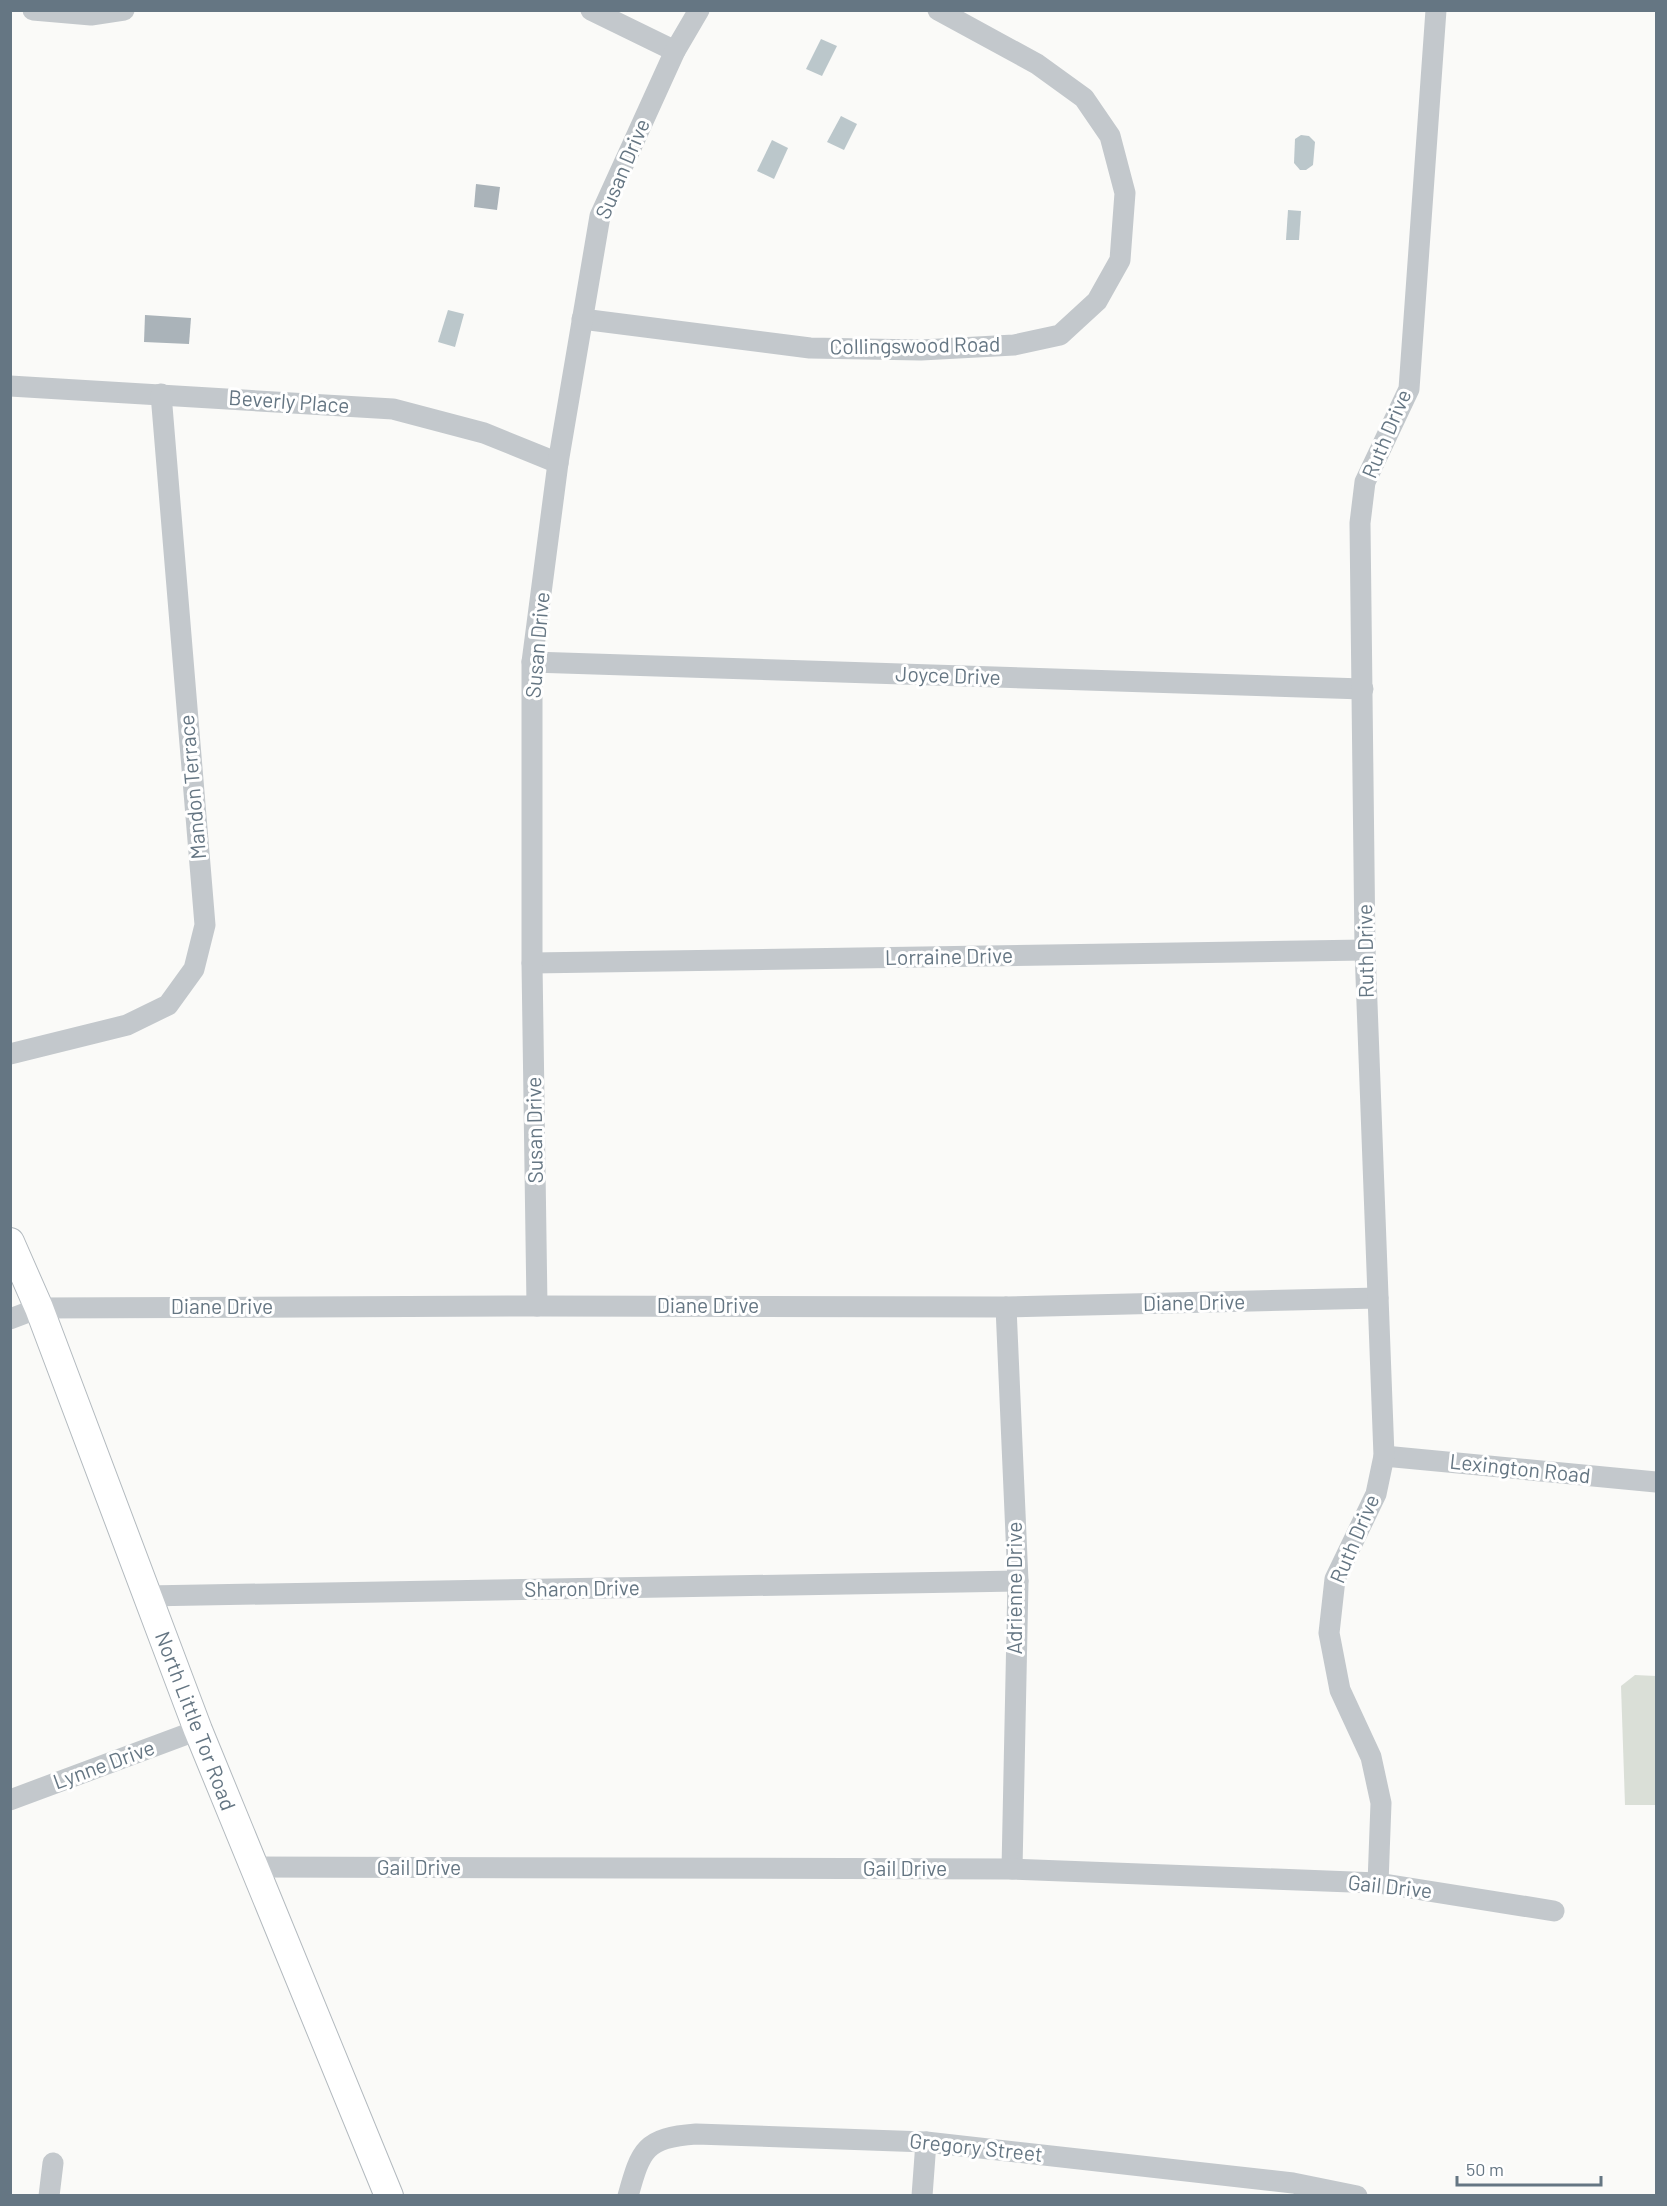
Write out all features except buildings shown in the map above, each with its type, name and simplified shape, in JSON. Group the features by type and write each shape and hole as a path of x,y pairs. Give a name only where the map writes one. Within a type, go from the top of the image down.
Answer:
{"street":[{"path":"33,10 91,15 124,10"},
{"path":"591,10 675,51"},
{"name":"Susan Drive","path":"537,1306 532,963 532,662 558,463 600,216 675,51 699,10"},
{"name":"Collingswood Road","path":"582,319 810,348 921,350 1014,345 1060,335 1097,301 1120,260 1125,193 1110,136 1084,98 1037,64 938,10"},
{"name":"Ruth Drive","path":"1378,1882 1381,1803 1371,1757 1340,1690 1329,1633 1335,1579 1376,1494 1384,1455 1365,950 1364,689 1360,523 1365,482 1409,389 1436,10"},
{"name":"Beverly Place","path":"10,386 393,410 484,433 558,463"},
{"name":"Mandon Terrace","path":"10,1054 127,1025 168,1005 194,969 205,924 161,394"},
{"name":"Joyce Drive","path":"532,662 1364,689"},
{"name":"Lorraine Drive","path":"532,963 1365,950"},
{"name":"North Little Tor Road","path":"10,1242 39,1308 198,1730 389,2196"},
{"name":"Diane Drive","path":"39,1308 1006,1307 1378,1298"},
{"name":"Adrienne Drive","path":"1006,1307 1018,1581 1012,1869"},
{"path":"10,1319 39,1308"},
{"name":"Lexington Road","path":"1384,1455 1656,1482"},
{"name":"Sharon Drive","path":"146,1596 1018,1581"},
{"name":"Lynne Drive","path":"10,1800 198,1730"},
{"name":"Gail Drive","path":"253,1867 1012,1869 1378,1882 1554,1911"},
{"name":"Gregory Street","path":"628,2196 639,2157 665,2136 696,2134 926,2142 1357,2196"},
{"path":"922,2196 926,2142"},
{"path":"49,2196 53,2163"}],"shaded area":[{"path":"821,39 837,46 822,76 806,69"},
{"path":"841,116 857,124 844,150 827,142"},
{"path":"1301,135 1309,136 1315,142 1313,165 1306,170 1300,170 1294,163 1295,139"},
{"path":"772,140 788,148 774,179 757,171"},
{"path":"1288,210 1301,211 1299,240 1286,240"},
{"path":"448,310 464,314 455,347 438,342"},
{"path":"1635,1675 1656,1676 1656,1805 1625,1805 1621,1686"}]}
